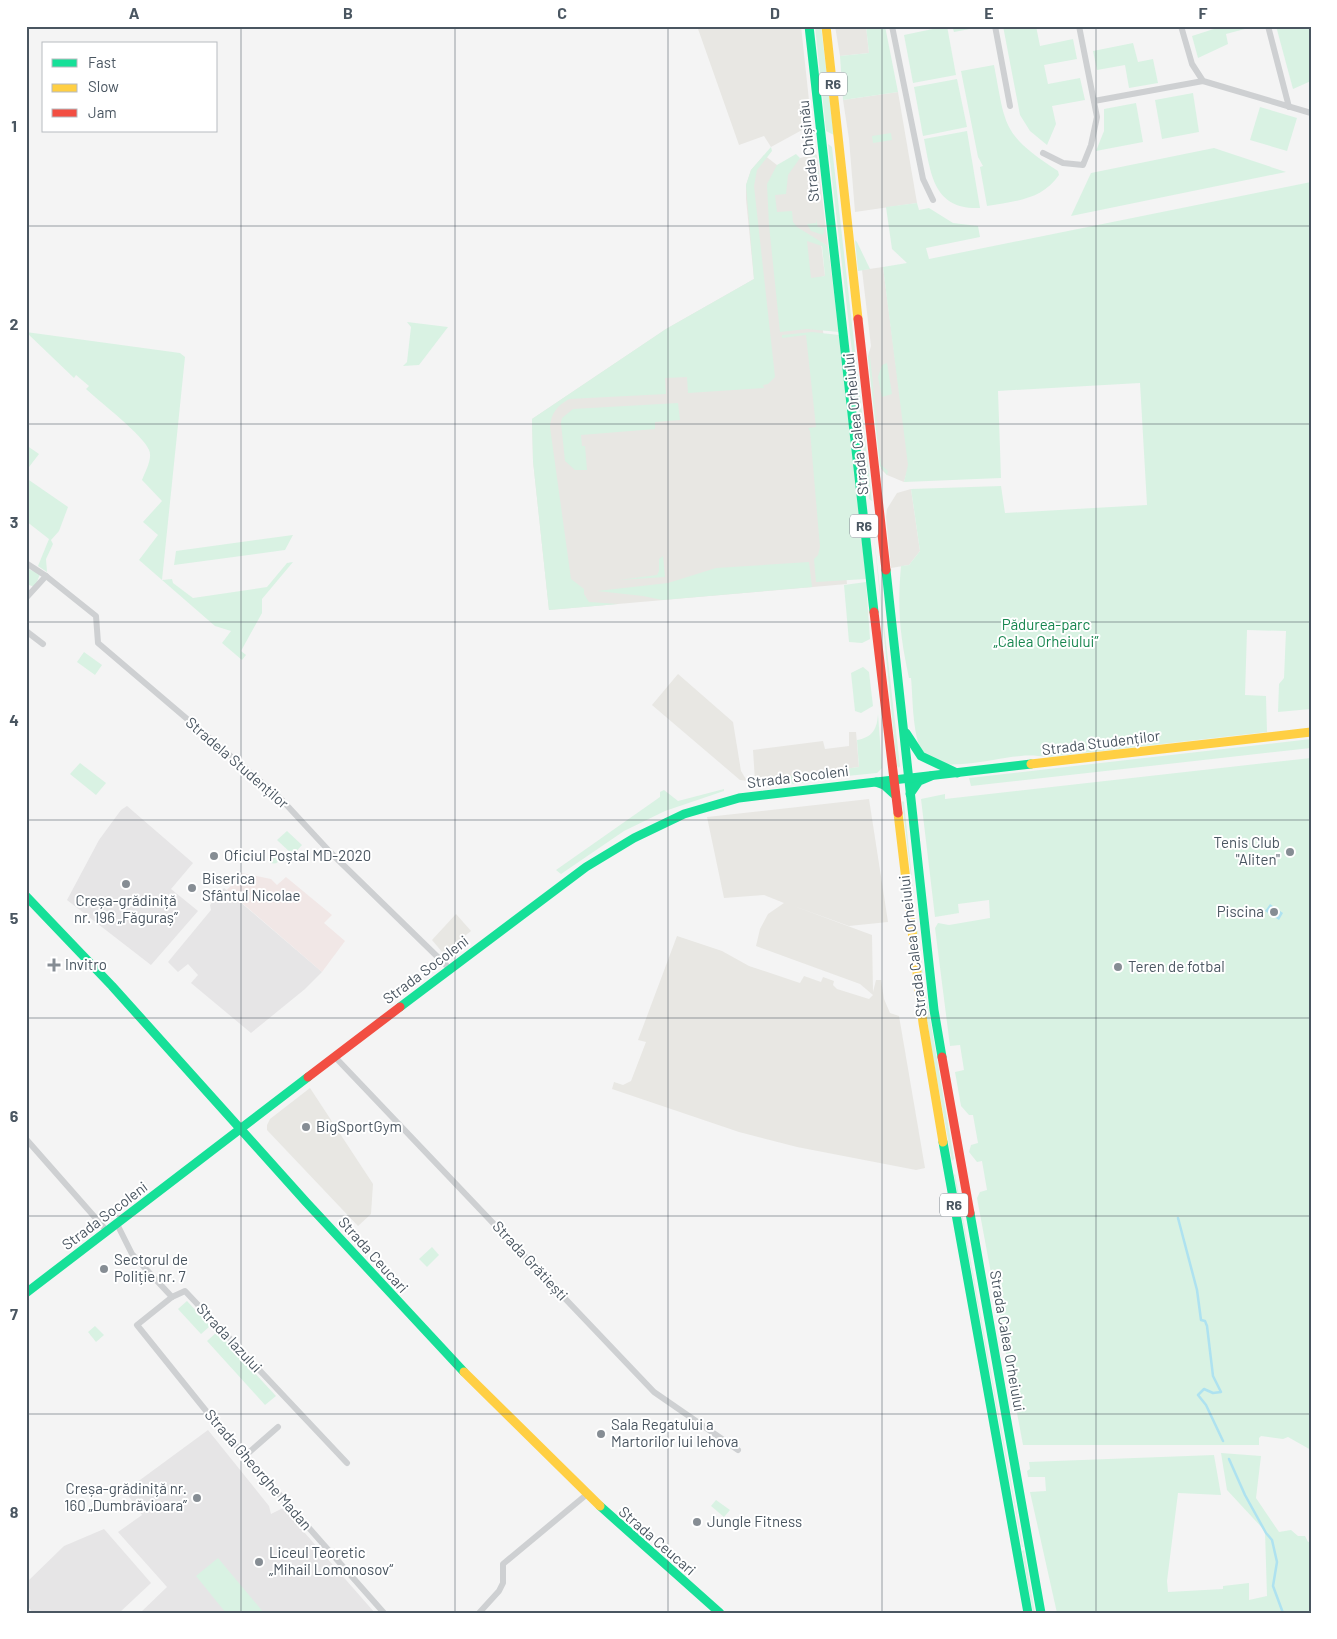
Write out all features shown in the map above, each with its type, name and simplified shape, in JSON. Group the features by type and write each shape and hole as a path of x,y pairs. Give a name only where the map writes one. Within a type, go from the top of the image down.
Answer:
{"main road":[{"name":"Strada Chișinău","path":"809,26 836,272"},
{"name":"Strada Chișinău","path":"826,26 854,270"},
{"path":"821,136 840,142"},
{"name":"Strada Calea Orheiului","path":"854,270 934,1010 1041,1613"},
{"name":"Strada Calea Orheiului","path":"836,272 895,795 923,1023 1028,1613"},
{"path":"863,513 879,511"},
{"path":"902,722 913,748 920,756 957,773"},
{"name":"Strada Studenților","path":"894,780 1311,732"},
{"path":"910,794 919,781 931,776"},
{"name":"Strada Socoleni","path":"26,1293 588,866 630,838 666,820 702,807 739,798 894,780"},
{"path":"876,782 884,784 895,795"},
{"name":"Strada Ceucari","path":"26,896 123,997 240,1130 462,1372 586,1495 720,1613"},
{"path":"948,1172 962,1170"}],"street":[{"path":"892,26 923,179 933,200"},
{"path":"995,26 1010,106"},
{"path":"1043,153 1063,163 1083,165 1095,128 1097,117 1080,26"},
{"path":"1181,26 1192,64 1203,81"},
{"path":"1268,26 1289,107"},
{"path":"1094,101 1203,81 1311,113"},
{"name":"Stradela Studenților","path":"26,563 46,576 96,616 98,643 281,799 331,853 450,970"},
{"path":"26,598 46,576"},
{"path":"26,631 43,644"},
{"name":"Strada Grătiești","path":"335,1057 654,1392 738,1450"},
{"path":"26,1139 107,1231"},
{"path":"117,1224 132,1254 172,1297"},
{"name":"Strada Iazului","path":"172,1297 185,1291 347,1463"},
{"name":"Strada Gheorghe Madan","path":"172,1297 136,1325 246,1456 384,1613"},
{"path":"246,1456 278,1427"},
{"path":"479,1613 499,1591 503,1583 503,1564 586,1495"}],"shaded area":[{"path":"697,26 801,26 811,119 802,130 771,147 764,136 739,145"},
{"path":"835,26 866,26 869,53 840,56"},
{"path":"898,92 917,203 855,212 849,139 843,100"},
{"path":"764,155 786,172 800,158 817,155 828,246 821,242 825,276 818,278 847,584 549,610 533,461 532,419 666,329 754,279 746,199 746,185 751,170"},
{"path":"883,267 909,465 904,482 887,475 881,469 868,356 871,346 862,270"},
{"path":"911,489 920,551 909,565 891,568 886,517 887,509 897,493"},
{"path":"678,674 733,722 741,771 747,781 740,780 652,705"},
{"path":"849,732 856,732 859,767 755,781 753,750 823,741 825,749 849,746"},
{"path":"869,799 888,922 849,926 791,905 872,935 873,992 876,980 881,980 884,999 890,1013 899,1016 925,1168 916,1170 797,1147 739,1132 612,1089 614,1082 623,1085 631,1081 646,1042 638,1040 677,936 722,951 749,966 800,983 804,976 821,982 823,977 834,981 833,985 837,989 869,999 873,995 860,984 756,946 760,929 768,914 784,903 764,895 724,898 707,817"},
{"name":"Creșa-grădiniță nr. 196 „Făguraș”","path":"127,806 193,863 171,889 198,911 151,965 67,900 99,840 121,810"},
{"path":"242,873 271,879 277,885 286,877 332,915 324,923 345,941 322,972 227,890"},
{"name":"Creșa-grădiniță nr. 196 „Făguraș”","path":"224,888 322,972 305,989 251,1033 191,983 198,975 188,964 178,972 168,962 211,910 210,905"},
{"path":"456,914 471,931 443,953 432,940"},
{"path":"310,1088 373,1184 371,1214 358,1226 267,1130 270,1119"},
{"path":"208,1430 269,1506 271,1514 283,1508 375,1613 140,1613 167,1587 118,1532 142,1515 125,1491"},
{"path":"104,1529 151,1583 119,1613 33,1613 26,1604 26,1583 64,1546"}],"green space":[{"path":"815,26 821,26 834,135 826,131"},
{"path":"866,26 885,26 898,92 843,100 840,56 869,53"},
{"path":"947,26 956,75 913,83 904,35"},
{"path":"952,26 985,26 954,32"},
{"path":"1003,26 1036,26 1040,46 1073,39 1077,59 1044,65 1048,84 1080,78 1085,100 1052,106 1056,124 1047,145 1030,131 1020,115"},
{"path":"1223,26 1256,26 1226,34 1228,44 1198,58 1192,36"},
{"path":"1276,26 1311,26 1311,81 1293,89"},
{"path":"1133,43 1138,62 1153,59 1158,83 1129,88 1125,65 1097,70 1093,51"},
{"path":"994,65 1001,103 1009,128 1026,148 1058,171 1059,175 1045,190 1027,198 987,206 980,167 983,166 978,157 961,71"},
{"path":"957,79 967,127 923,136 914,87"},
{"path":"1193,93 1199,132 1162,139 1155,100"},
{"path":"1136,103 1143,142 1096,151 1104,131 1104,109"},
{"path":"1260,107 1297,118 1287,151 1250,140"},
{"path":"967,131 980,208 965,207 953,203 944,197 937,188 933,177 924,139"},
{"path":"891,133 892,140 873,143 872,136"},
{"path":"828,144 832,147 872,501 869,499"},
{"path":"771,147 772,151 757,170 754,186 775,377 768,384 763,385 764,388 688,393 687,377 665,378 666,394 569,399 558,407 553,414 550,427 571,579 584,589 584,594 589,602 618,604 549,610 533,461 532,419 666,329 754,279 746,185 751,170"},
{"path":"1214,148 1286,172 1071,216 1091,173"},
{"path":"796,154 800,158 788,175 786,194 775,195 777,212 792,211 793,222 797,227 828,246 839,332 807,329 780,332 769,225 767,184 777,165","holes":["807,241 822,246 825,276 811,278"]},
{"path":"815,154 819,175 817,176 810,162"},
{"name":"Pădurea-parc „Calea Orheiului”","path":"1311,182 1311,709 1278,712 1279,684 1284,678 1286,631 1247,630 1245,695 1266,696 1267,732 1048,757 1011,757 971,763 944,764 934,762 926,757 921,751 918,742 911,678 909,678 906,663 900,622 901,566 909,565 920,551 911,489 1001,486 1005,513 1147,505 1140,383 998,391 1001,478 904,482 908,465 883,267 907,263 892,249 886,207 917,203 919,210 929,208 953,223 978,226 980,237 926,248 929,259"},
{"path":"816,219 818,227 825,228 823,235 811,231 807,224 816,223"},
{"path":"855,240 857,242 870,269 858,271"},
{"path":"407,322 448,327 419,365 403,366 407,362 411,327"},
{"path":"26,332 180,353 185,357 162,580 139,560 158,535 143,522 162,501 142,480 149,461 149,450 139,436 86,389 89,386 76,375 74,378"},
{"path":"812,332 839,335 866,579 816,582 814,559 818,555 820,547 810,431 808,428 816,427 806,335 782,338 782,335"},
{"path":"868,356 870,356 881,465 888,471 887,475 880,466"},
{"path":"887,363 892,394 882,397 878,377 882,365"},
{"path":"678,403 680,420 655,422 655,429 581,435 582,446 585,446 587,470 575,470 565,461 561,423 562,418 573,409"},
{"path":"26,445 39,454 26,471"},
{"path":"26,478 68,507 59,531 51,540 53,544 46,559 47,572 38,566 49,539 26,521"},
{"path":"873,527 900,766 899,768 897,766"},
{"path":"293,535 285,550 174,565 176,551"},
{"path":"663,556 665,577 619,580 657,575 659,559"},
{"path":"293,562 262,599 262,613 241,651 246,655 242,660 222,643 231,631 215,626 162,580 172,579 173,583 193,598 267,587 287,563"},
{"path":"809,562 812,587 662,600 597,591 668,583 716,568"},
{"path":"26,568 40,574 35,587 26,584"},
{"path":"866,582 870,639 862,643 849,642 844,585"},
{"path":"84,652 102,665 95,675 77,662"},
{"path":"863,667 869,672 873,706 861,713 855,711 851,673"},
{"path":"878,714 882,768 877,773 837,777 821,772 859,767 857,740 867,737 873,732 877,724"},
{"path":"1311,739 1311,748 971,786 969,778"},
{"path":"1311,758 1311,1450 1288,1437 1283,1439 1261,1436 1259,1438 1259,1445 1023,1445 977,1198 980,1192 987,1190 982,1161 977,1162 969,1152 971,1145 978,1143 973,1115 969,1115 961,1106 955,1072 964,1070 960,1045 950,1046 935,928 938,923 949,925 990,918 989,900 958,904 959,913 935,917 921,799 945,794 945,799"},
{"path":"80,763 106,783 96,795 70,774"},
{"path":"805,774 810,782 770,786 772,779"},
{"path":"724,789 724,791 665,811 624,831 561,874 556,870 660,797 660,792 664,790 678,801"},
{"path":"902,802 904,802 915,908"},
{"path":"287,831 302,845 293,855 277,840"},
{"path":"274,852 280,858 274,864 268,858"},
{"path":"915,931 918,931 924,983 954,1159 952,1161 931,1047"},
{"path":"955,1174 1023,1547 954,1175"},
{"path":"432,1247 439,1255 427,1267 419,1259"},
{"path":"187,1301 210,1326 201,1334 178,1309"},
{"path":"95,1326 104,1335 96,1342 88,1332"},
{"path":"217,1332 276,1396 265,1405 207,1341"},
{"path":"1221,1453 1261,1456 1256,1498 1279,1532 1291,1530 1298,1536 1305,1536 1308,1542 1311,1541 1311,1613 1057,1613 1030,1492 1046,1491 1045,1477 1028,1477 1029,1462 1214,1455 1221,1495 1178,1493 1167,1581 1168,1592 1223,1589 1223,1586 1249,1583 1249,1600 1267,1596 1265,1531 1227,1490"},
{"path":"716,1500 730,1510 724,1517 711,1506"},
{"path":"1024,1550 1035,1613 1033,1613 1022,1551"},
{"path":"218,1558 264,1613 226,1613 196,1576"}],"water":[{"name":"Piscina","path":"1270,904 1283,913 1279,920 1265,911"}],"waterway":[{"path":"1178,1218 1197,1290 1201,1320 1205,1321 1207,1326 1213,1376 1221,1392 1213,1393 1204,1389 1198,1395 1206,1405 1223,1441"},
{"path":"1229,1459 1245,1495 1266,1533 1272,1540 1277,1562 1273,1586 1283,1613"}],"traffic: fast":[{"path":"809,26 874,612"},
{"path":"886,570 934,1010 942,1057"},
{"path":"906,733 921,756 957,773"},
{"path":"400,1007 586,867 634,838 684,814 739,798 1031,764"},
{"path":"910,794 919,781 931,776"},
{"path":"876,782 884,785 895,795"},
{"path":"26,896 112,986 306,1202 464,1372"},
{"path":"26,1293 308,1077"},
{"path":"943,1142 1028,1613"},
{"path":"970,1213 1041,1613"},
{"path":"600,1506 720,1613"}],"traffic: slow":[{"path":"826,26 858,319"},
{"path":"1031,764 1311,732"},
{"path":"898,813 923,1023 943,1142"},
{"path":"464,1372 600,1506"}],"traffic: jam":[{"path":"858,319 886,570"},
{"path":"874,612 898,813"},
{"path":"308,1077 400,1007"},
{"path":"942,1057 970,1213"}],"place":[{"name":"Tenis Club \"Aliten\"","path":"1290,852"},
{"name":"Oficiul Poștal MD-2020","path":"214,856"},
{"name":"Creșa-grădiniță nr. 196 „Făguraș”","path":"126,884"},
{"name":"Biserica Sfântul Nicolae","path":"192,888"},
{"name":"Piscina","path":"1274,912"},
{"name":"Invitro","path":"54,965"},
{"name":"Teren de fotbal","path":"1118,967"},
{"name":"BigSportGym","path":"306,1127"},
{"name":"Sectorul de Poliție nr. 7","path":"104,1269"},
{"name":"Sala Regatului a Martorilor lui Iehova","path":"601,1434"},
{"name":"Creșa-grădiniță nr. 160 „Dumbrăvioara”","path":"197,1498"},
{"name":"Jungle Fitness","path":"697,1522"},
{"name":"Liceul Teoretic „Mihail Lomonosov“","path":"259,1562"}]}
